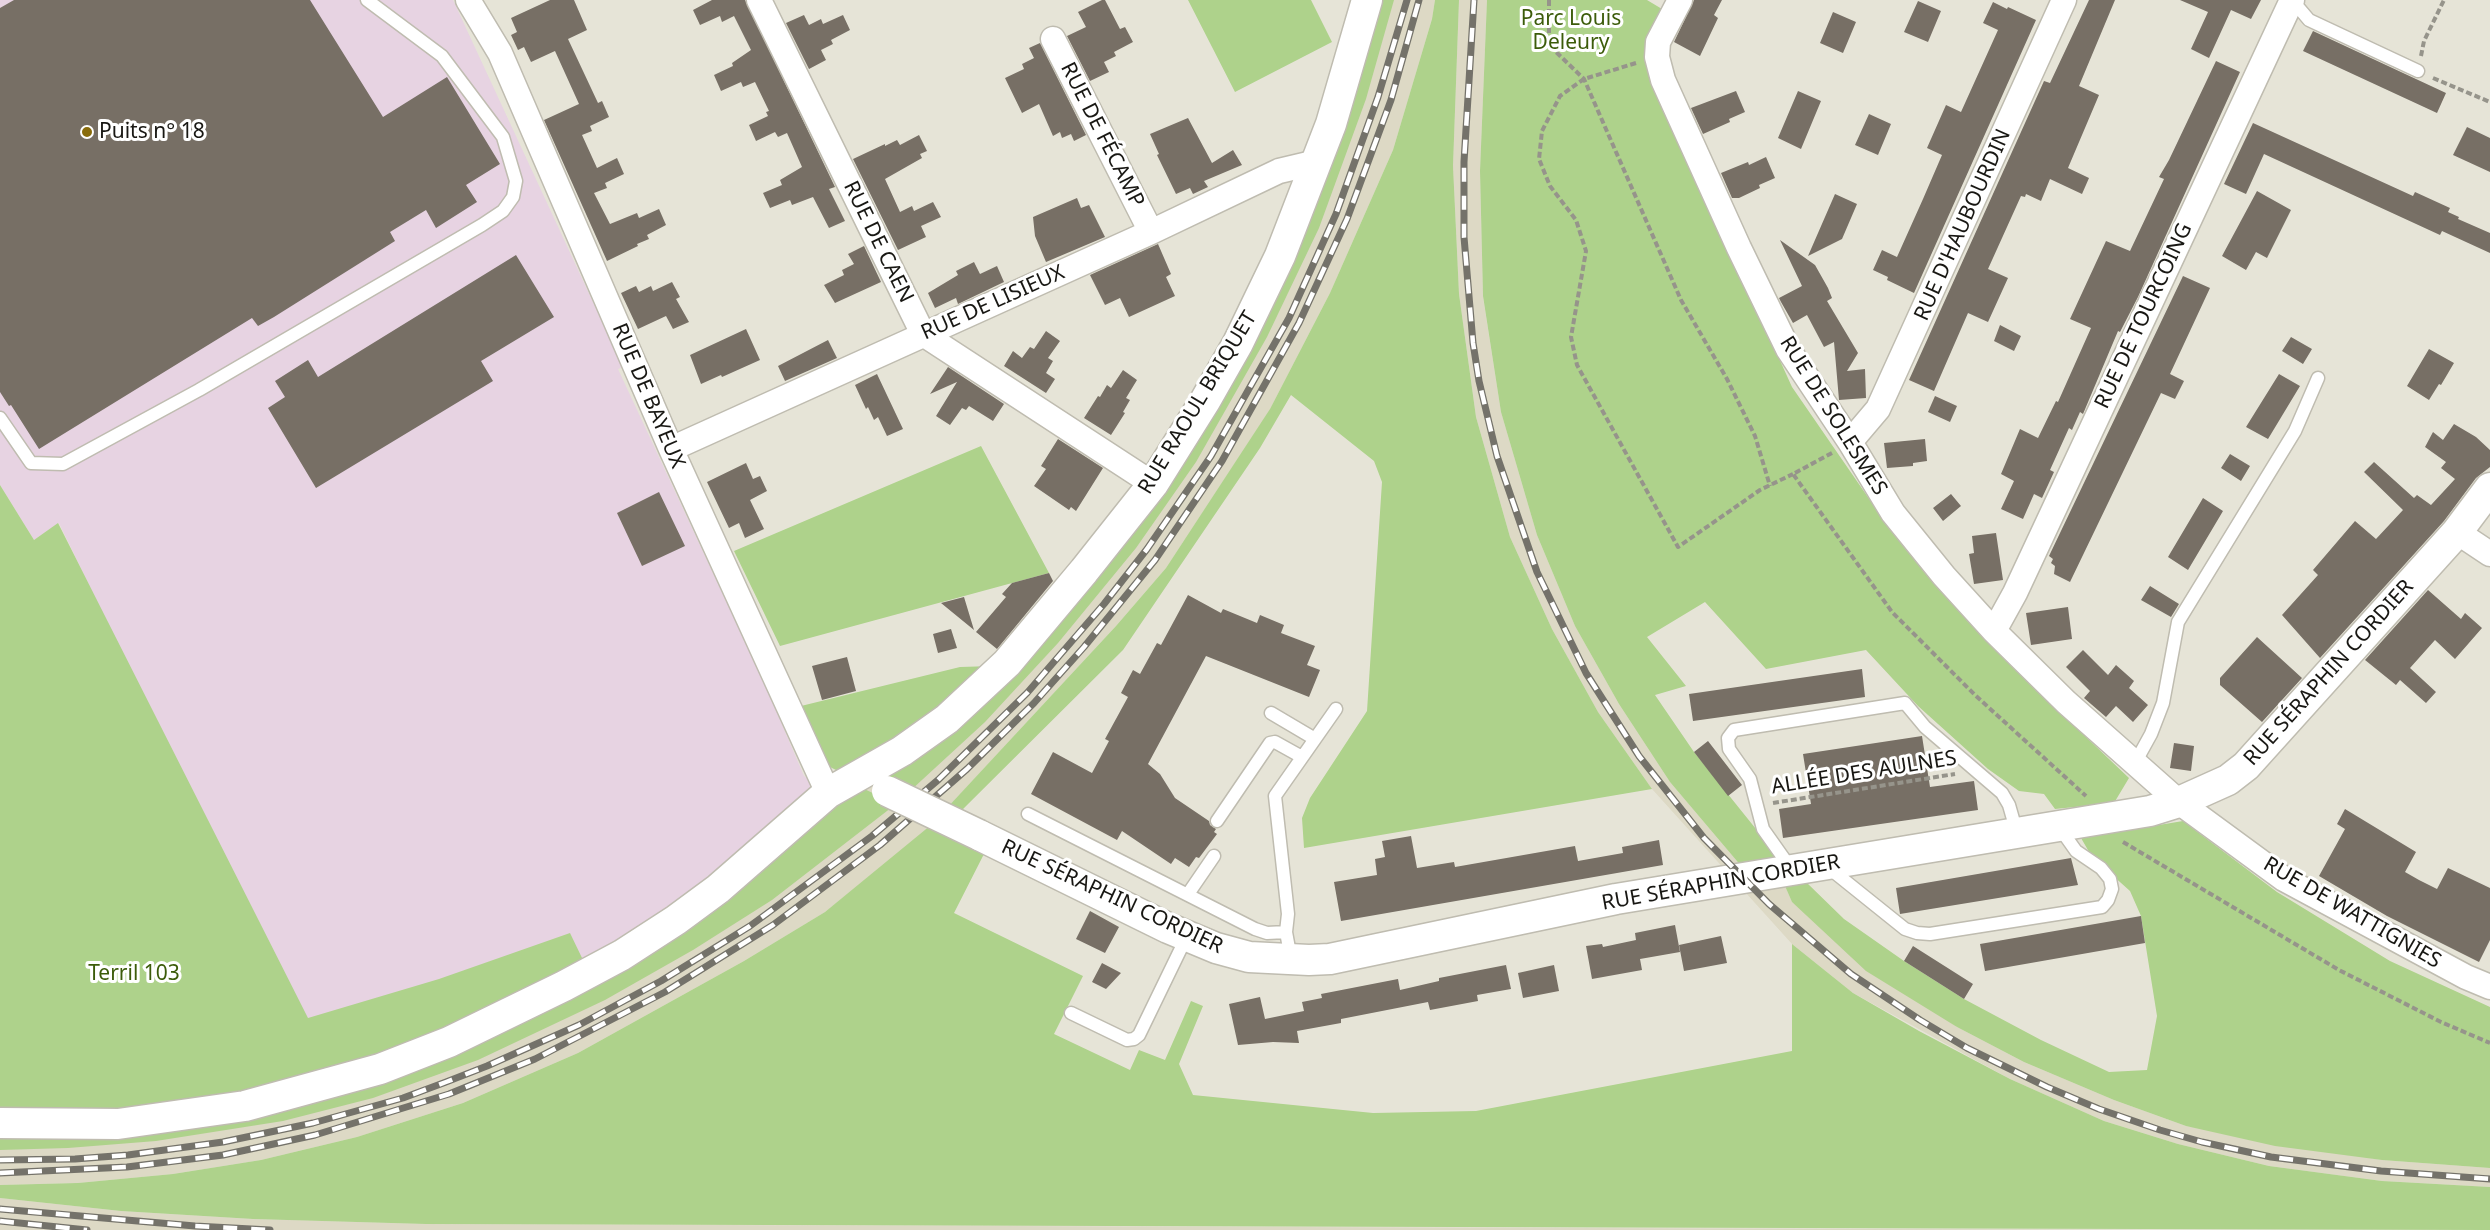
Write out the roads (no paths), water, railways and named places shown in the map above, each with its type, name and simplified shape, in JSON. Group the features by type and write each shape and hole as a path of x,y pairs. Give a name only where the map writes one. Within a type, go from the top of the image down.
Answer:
{"street":[{"name":"RUE DE BAYEUX","path":"468,0 500,53 670,449 828,793"},
{"name":"RUE DE CAEN","path":"759,0 923,334"},
{"name":"RUE RAOUL BRIQUET","path":"0,1123 118,1124 187,1116 245,1106 380,1069 510,1014 622,955 718,889 828,793 925,736 1007,663 1084,571 1153,484 1205,401 1258,303 1280,256 1317,162 1348,69 1367,0"},
{"name":"RUE DE SOLESMES","path":"1680,0 1658,42 1657,57 1663,80 1788,349 1850,442 1893,513 1944,576 1994,631 2066,702 2135,763"},
{"name":"RUE D'HAUBOURDIN","path":"1850,442 1878,409 2064,0"},
{"name":"RUE DE TOURCOING","path":"1994,631 2016,593 2292,0"},
{"name":"RUE DE FÉCAMP","path":"1053,39 1151,232"},
{"name":"RUE DE LISIEUX","path":"670,449 1151,232 1279,171 1317,162"},
{"path":"923,334 1153,484"},
{"name":"RUE SÉRAPHIN CORDIER","path":"858,776 1216,948 1249,957 1289,946 1330,959 1616,899 2059,827 2150,811 2179,802 2228,780 2246,766 2457,532 2490,488"},
{"path":"2457,532 2490,554"},
{"name":"RUE DE WATTIGNIES","path":"2135,763 2179,802 2284,879 2466,977 2490,987"}],"lane":[{"path":"0,418 32,463 63,464 199,390 503,211 513,197 516,181 502,137 442,56 367,0"},
{"path":"2292,0 2309,20 2418,71"},
{"path":"2135,763 2151,734 2163,703 2178,622 2295,431 2318,378"},
{"path":"1793,871 1763,829 1750,779 1729,749 1728,738 1734,730 1905,703 1925,727 2002,793 2009,805 2018,834"},
{"path":"1289,946 1288,914 1275,796 1336,709"},
{"path":"1271,713 1315,739"},
{"path":"1217,821 1270,743 1275,742 1302,757"},
{"path":"1028,814 1289,946"},
{"path":"1826,865 1905,929 1917,933 1930,934 2102,907 2108,900 2112,889 2110,879 2102,868 2076,851 2059,827"},
{"path":"1188,894 1214,856"},
{"path":"1071,1013 1127,1040 1134,1039 1140,1035 1187,936"}],"railway":[{"path":"0,1160 75,1159 128,1155 223,1142 313,1123 403,1098 487,1066 579,1025 661,981 750,926 872,836 938,780 1027,693 1104,604 1147,549 1211,456 1289,318 1336,214 1378,97 1407,0"},
{"path":"0,1173 127,1167 223,1155 315,1135 449,1094 535,1059 665,992 773,925 880,845 967,769 1034,703 1084,647 1155,560 1222,461 1299,323 1347,219 1391,100 1419,0"},
{"path":"1474,0 1464,162 1464,237 1473,343 1479,381 1497,456 1537,572 1586,673 1639,756 1704,838 1769,904 1851,974 1967,1048 2047,1087 2099,1109 2160,1130 2271,1157 2381,1171 2490,1179"},
{"path":"0,1209 195,1226 270,1230"},
{"path":"0,1221 87,1230"}],"place":[{"name":"Puits n° 18","path":"87,132"}],"park label":[{"name":"Parc Louis Deleury","path":"1571,31"},
{"name":"Terril 103","path":"134,974"}]}
